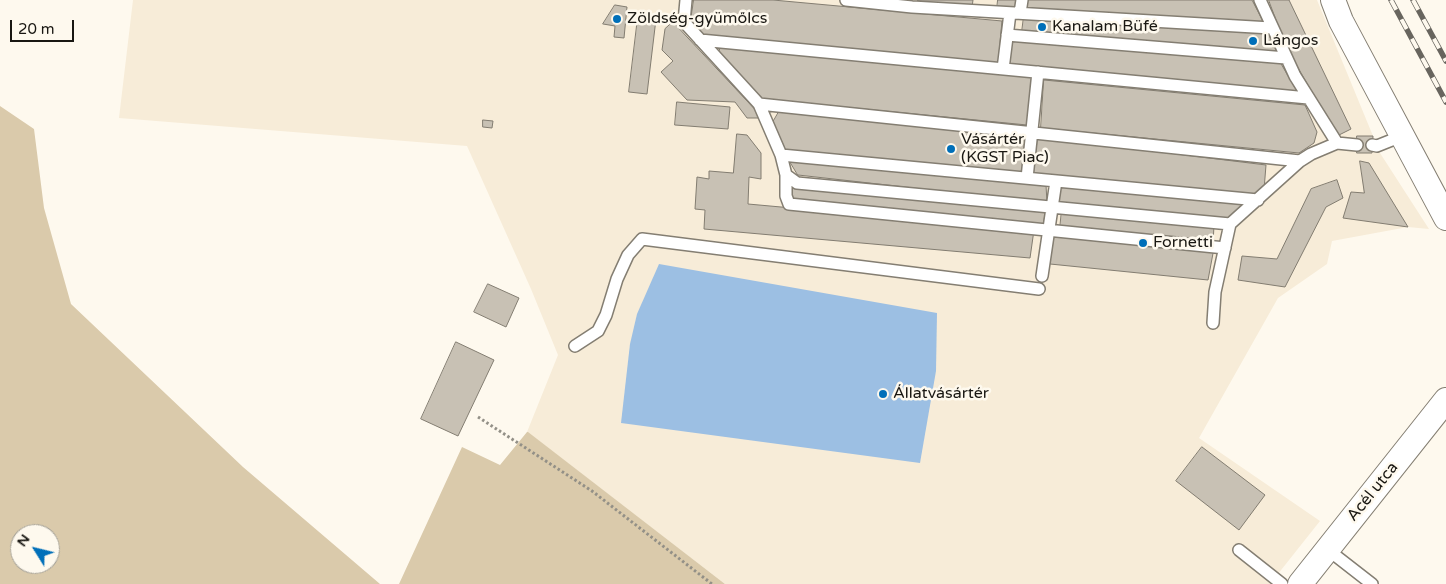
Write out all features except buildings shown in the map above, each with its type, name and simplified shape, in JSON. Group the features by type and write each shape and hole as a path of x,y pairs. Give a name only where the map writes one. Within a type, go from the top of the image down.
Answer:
{"street":[{"path":"1333,0 1340,21 1446,218"},
{"name":"Acél utca","path":"1300,584 1446,400"}],"lane":[{"path":"686,0 684,22 759,104 782,155 786,175 786,196 789,204 1225,248"},
{"path":"846,0 1015,13 1272,28"},
{"path":"1003,69 1007,35 1022,0"},
{"path":"1260,0 1295,76 1337,143"},
{"path":"1007,35 1286,58"},
{"path":"700,40 1308,98"},
{"path":"1027,178 1038,72"},
{"path":"759,104 1300,162"},
{"path":"1372,145 1377,146 1402,136"},
{"path":"1213,323 1215,292 1230,224 1311,154 1337,143 1357,145"},
{"path":"782,155 1258,200"},
{"path":"786,175 797,183 1230,224"},
{"path":"1042,276 1056,181"},
{"path":"575,346 598,331 606,315 617,279 628,256 642,239 1040,289"},
{"path":"1327,549 1372,584"},
{"path":"1239,550 1282,584"}],"path":[{"path":"478,417 592,491 712,584"}],"shaded area":[{"path":"133,0 1317,0 1380,153 1429,229 1408,227 1332,241 1327,264 1278,298 1199,438 1320,521 1270,584 725,584 527,432 558,355 531,289 467,146 119,118"},
{"path":"0,106 34,129 44,208 71,304 243,467 380,584 0,584"},
{"path":"527,432 725,584 399,584 462,447 500,465"}],"water":[{"path":"659,264 937,313 936,371 920,463 621,423 630,344 637,314"}],"railway":[{"path":"1391,0 1446,102"},
{"path":"1413,0 1446,61"}],"place":[{"name":"Zöldség-gyümőlcs","path":"617,19"},
{"name":"Kanalam Büfé","path":"1042,27"},
{"name":"Lángos","path":"1253,41"},
{"name":"Vásártér (KGST Piac)","path":"951,149"},
{"name":"Fornetti","path":"1143,243"},
{"name":"Állatvásártér","path":"883,394"}]}
